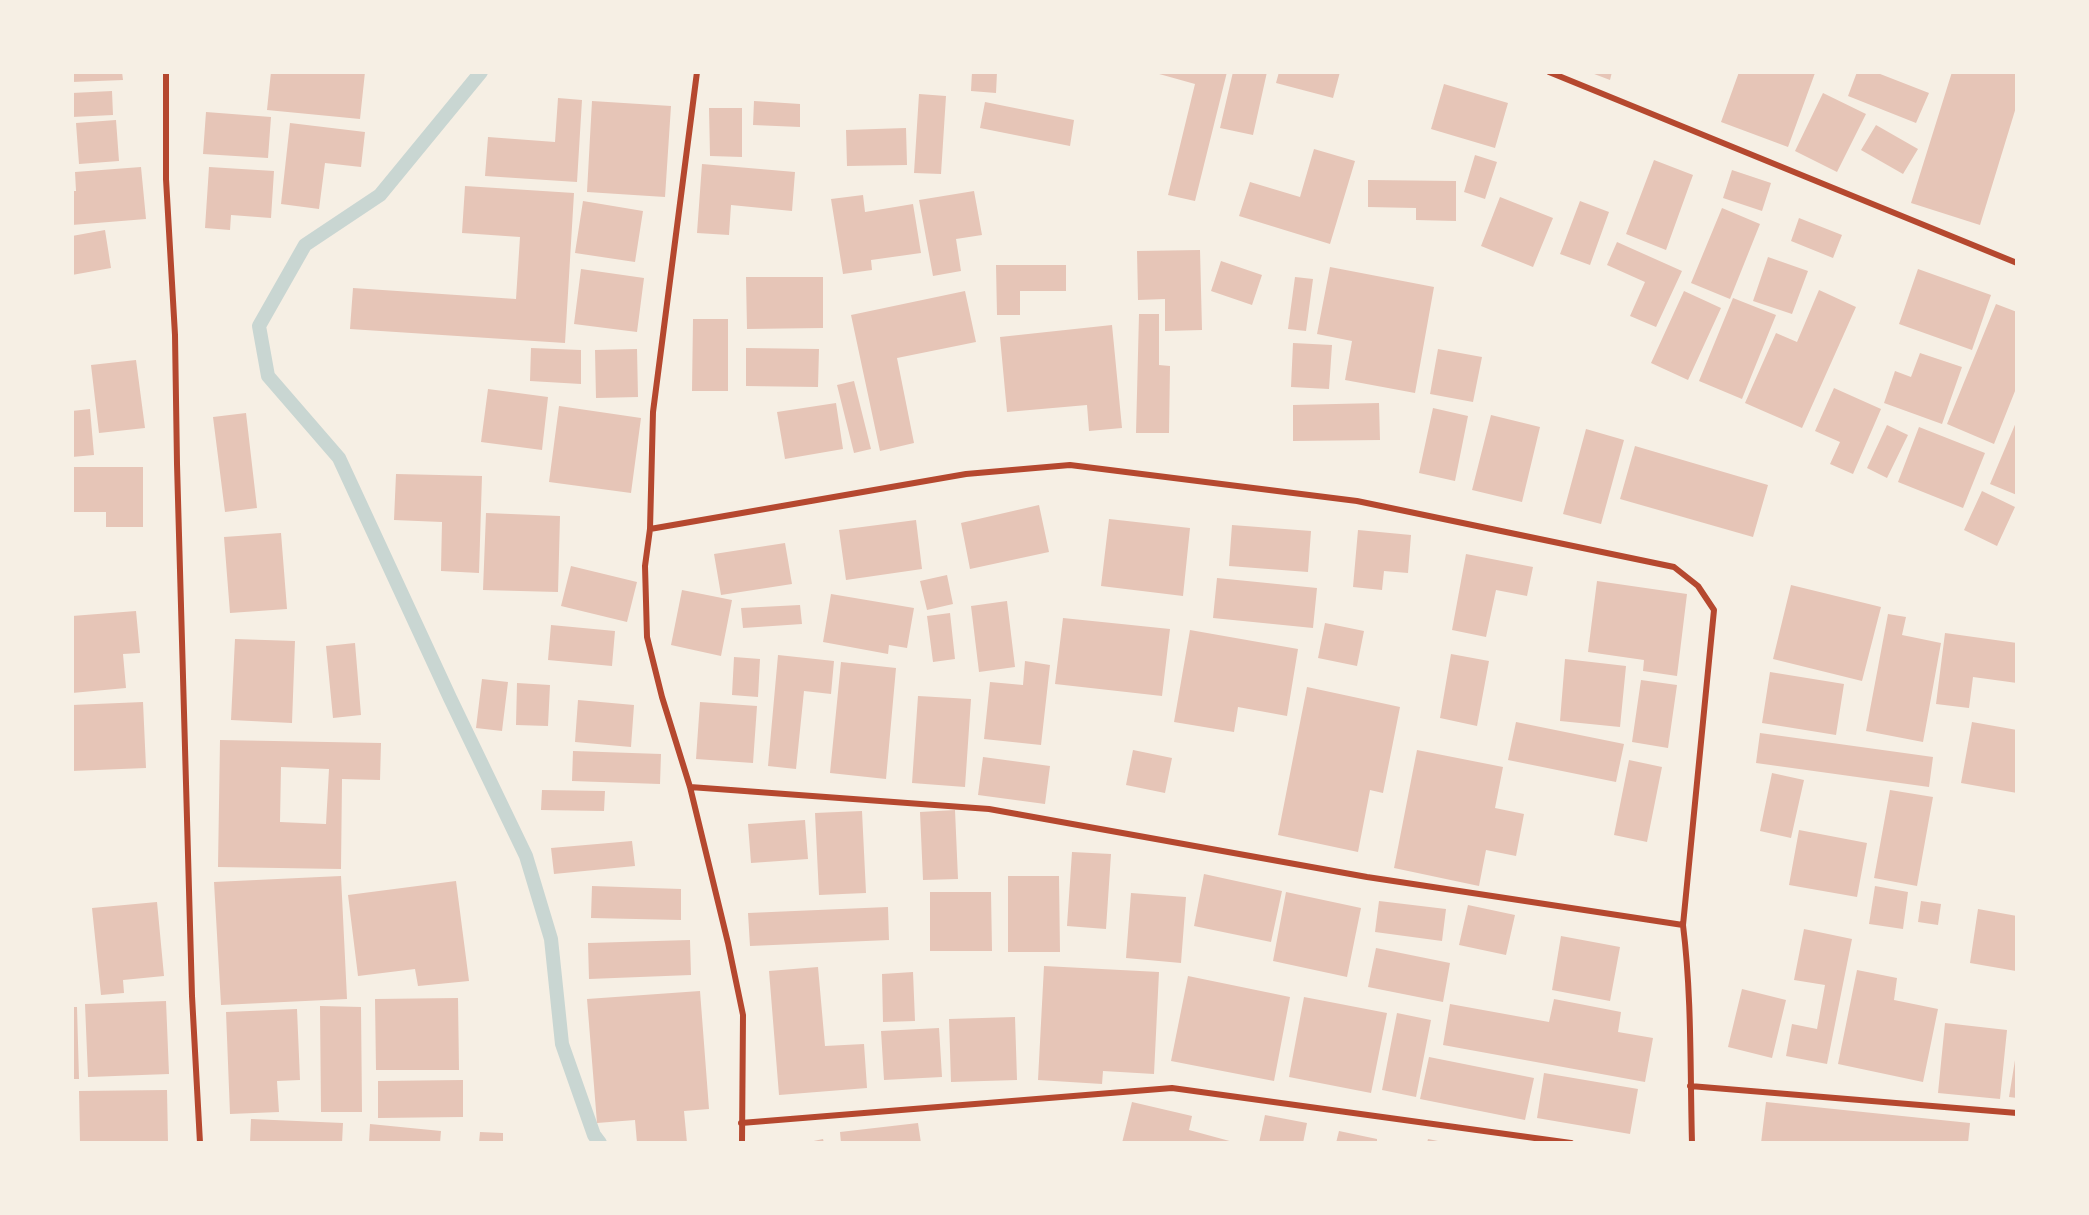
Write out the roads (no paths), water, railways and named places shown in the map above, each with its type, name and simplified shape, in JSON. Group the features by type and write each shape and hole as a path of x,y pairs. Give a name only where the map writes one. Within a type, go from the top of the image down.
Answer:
{"street":[{"path":"166,72 166,179 176,335 177,464 192,996 200,1143"},
{"path":"697,72 653,412 650,529 645,566 647,637 662,697 690,787 743,1015 742,1143"},
{"path":"1550,72 2017,263"},
{"path":"650,529 966,474 1070,465 1357,501 1674,567 1698,586 1714,610 1683,925 1691,1025 1692,1143"},
{"path":"690,787 989,809 1367,878 1683,925"},
{"path":"1690,1086 2017,1113"},
{"path":"741,1123 1172,1088 1571,1143"}],"waterway":[{"path":"481,72 380,195 305,245 259,326 268,376 339,458 526,856 551,939 562,1044 594,1135 600,1143"}]}
